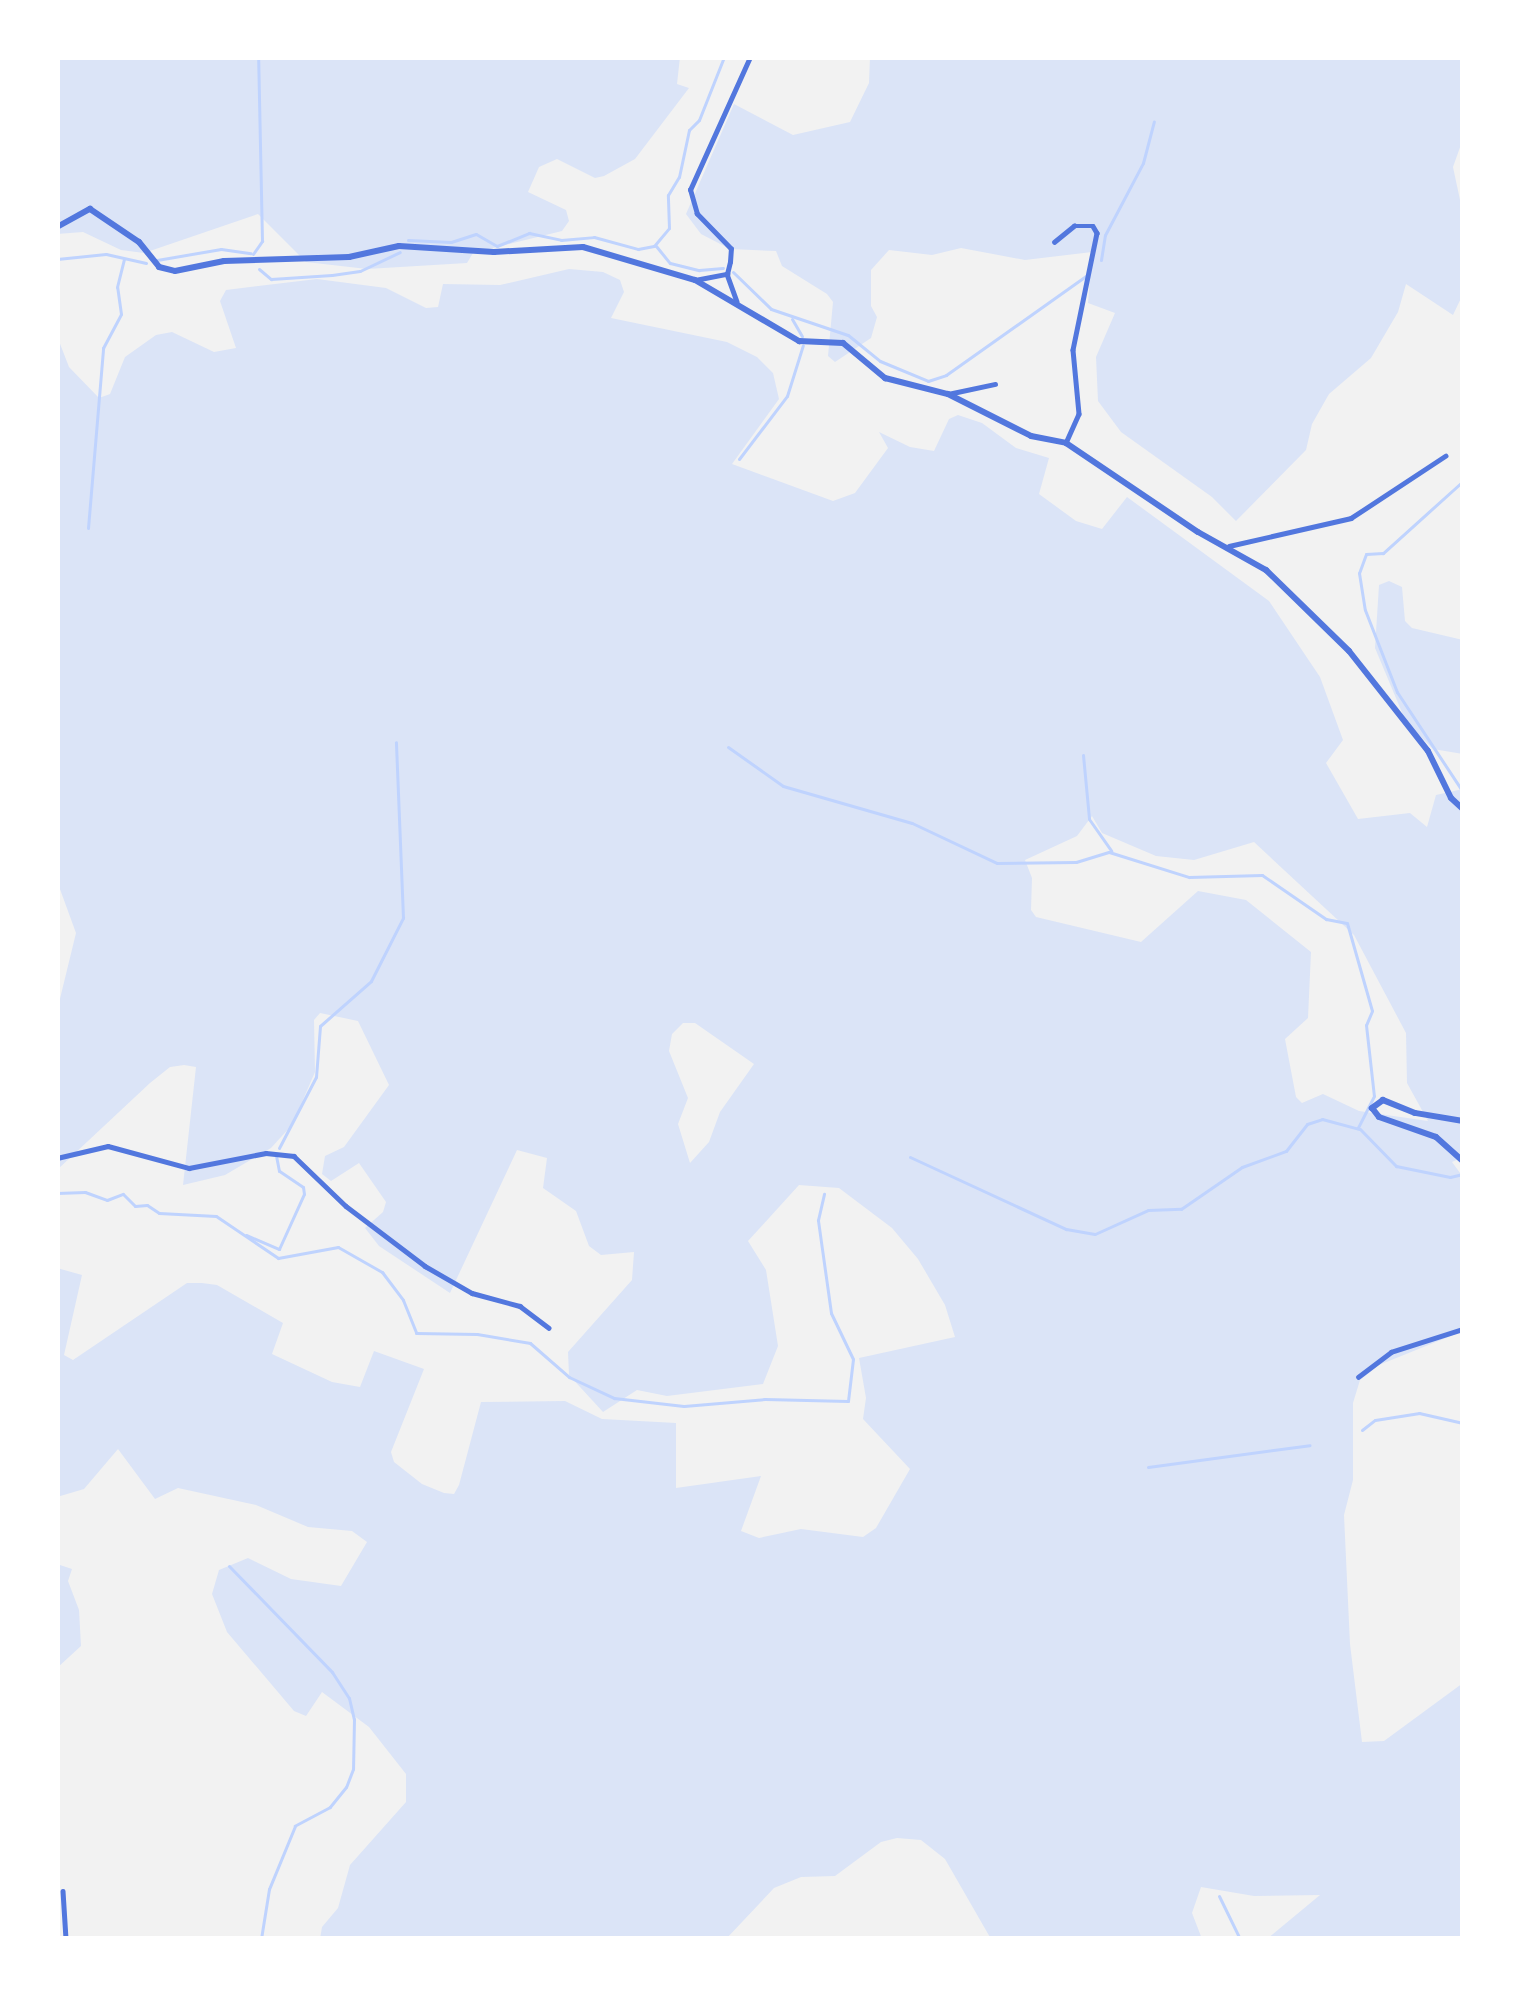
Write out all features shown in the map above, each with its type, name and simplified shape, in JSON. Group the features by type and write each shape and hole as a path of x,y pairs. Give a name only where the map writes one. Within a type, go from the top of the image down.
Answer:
{"street":[{"path":"737,301 727,274 731,249 697,214 690,190 750,57"},
{"path":"57,227 90,209 139,242 159,267 175,271 224,260 290,262 420,245 494,252 584,248 695,280 799,340 843,343 885,378 948,394 1031,436 1066,443 1285,584 1340,640 1428,751 1450,798 1463,809"},
{"path":"1054,242 1074,226 1093,226 1097,233 1072,350 1079,414 1066,443"},
{"path":"695,280 727,274"},
{"path":"948,394 995,384"},
{"path":"1229,546 1351,518 1445,456"},
{"path":"1463,1121 1415,1112 1389,1100 1373,1104 1378,1117 1436,1137 1459,1149 1463,1161"},
{"path":"57,1158 108,1146 189,1168 266,1153 294,1156 346,1206 425,1266 472,1293 520,1306 549,1328"},
{"path":"1358,1377 1391,1352 1463,1330"},
{"path":"62,1891 66,1939"}],"shaded area":[{"path":"57,57 680,57 677,84 689,88 635,159 604,176 595,178 557,159 539,167 528,192 566,210 569,221 562,231 473,253 467,263 367,269 306,262 258,214 144,253 121,250 83,232 57,234"},
{"path":"870,57 1463,57 1463,139 1453,167 1463,214 1463,294 1453,315 1406,284 1398,312 1371,358 1329,394 1312,424 1306,450 1236,521 1212,497 1121,432 1098,401 1096,357 1115,313 1088,303 1092,252 1025,260 961,248 932,255 889,250 871,270 871,306 877,317 871,338 835,362 828,356 833,302 827,294 782,266 776,251 730,249 701,234 686,214 734,104 793,135 850,122 869,83"},
{"path":"569,269 603,272 620,280 624,292 611,318 727,342 757,357 773,373 779,399 732,464 833,501 855,493 888,448 879,432 910,447 934,451 949,419 958,415 982,423 1016,448 1049,458 1039,494 1076,521 1102,529 1127,497 1269,601 1320,677 1343,740 1326,763 1358,819 1410,813 1427,827 1436,795 1463,789 1463,1157 1452,1162 1463,1177 1463,1331 1379,1365 1360,1380 1353,1403 1353,1480 1344,1515 1350,1644 1362,1742 1384,1741 1463,1683 1463,1939 1267,1939 1320,1895 1254,1896 1201,1887 1192,1913 1202,1939 991,1939 945,1859 921,1840 897,1838 881,1842 835,1876 801,1877 774,1888 726,1939 320,1939 322,1927 338,1908 350,1865 406,1802 406,1774 369,1727 322,1692 306,1716 294,1711 227,1632 212,1594 219,1570 248,1558 291,1579 341,1586 367,1542 352,1531 308,1527 256,1505 178,1488 155,1499 118,1449 84,1489 57,1497 57,1268 82,1275 64,1355 73,1360 187,1283 202,1283 217,1285 283,1323 272,1354 332,1382 360,1387 374,1351 424,1369 391,1452 394,1462 422,1484 444,1493 454,1494 459,1485 481,1402 565,1401 602,1419 676,1423 676,1488 761,1476 741,1531 759,1538 801,1529 863,1537 876,1528 910,1469 863,1419 866,1398 859,1358 955,1337 945,1305 918,1259 892,1228 839,1188 799,1185 748,1241 766,1270 778,1346 763,1384 667,1396 637,1390 603,1412 569,1375 568,1352 632,1280 634,1252 601,1255 589,1246 576,1211 543,1188 547,1158 517,1150 450,1293 379,1246 365,1228 383,1212 386,1202 359,1163 331,1181 322,1174 325,1156 344,1147 389,1085 358,1021 320,1013 314,1020 315,1072 292,1125 271,1148 225,1175 183,1185 196,1067 184,1065 170,1067 150,1083 57,1170 57,1011 76,933 57,881 57,336 69,367 99,398 110,394 125,357 156,335 172,332 214,352 236,348 220,301 226,290 317,279 386,288 426,308 438,307 443,284 500,285","holes":["1092,816 1102,833 1156,856 1194,860 1254,842 1354,935 1406,1033 1407,1083 1428,1121 1359,1111 1323,1094 1302,1103 1296,1097 1285,1039 1308,1018 1311,952 1246,900 1198,891 1141,942 1036,917 1025,860 1077,836","683,1023 695,1023 754,1064 720,1112 709,1142 690,1163 678,1124 688,1098 669,1051 672,1034"]},
{"path":"1389,581 1402,587 1405,621 1412,628 1463,640 1463,754 1433,749 1406,722 1375,648 1379,585"},
{"path":"57,1564 72,1569 68,1581 79,1610 81,1646 57,1668"}],"waterway":[{"path":"253,254 262,241 258,57"},
{"path":"408,240 451,242 476,234 497,246 529,233 561,240 594,237 638,249 654,246 669,228 668,195 679,177 689,130 699,120 724,57"},
{"path":"1101,260 1105,235 1143,163 1154,121"},
{"path":"656,246 670,263 699,270 723,268"},
{"path":"157,260 221,249 251,253"},
{"path":"259,269 271,279 332,275 360,271 400,252"},
{"path":"57,259 106,254 146,263"},
{"path":"88,528 103,348 121,314 117,287 124,259"},
{"path":"733,272 771,309 848,335 880,361 928,381 946,375 1087,275"},
{"path":"792,319 802,336"},
{"path":"739,459 787,396 803,345"},
{"path":"1463,481 1383,553 1366,554 1359,573 1365,610 1397,692 1463,792"},
{"path":"279,1148 316,1077 320,1026 371,981 403,918 396,742"},
{"path":"728,747 783,786 912,823 997,863 1076,862 1109,852 1189,877 1262,875 1326,919 1347,923 1372,1011 1366,1025 1374,1096 1358,1128"},
{"path":"1083,755 1089,819 1111,851"},
{"path":"910,1157 1066,1229 1095,1234 1148,1210 1181,1209 1242,1167 1286,1151 1307,1124 1322,1119 1360,1129 1396,1166 1450,1177 1463,1174"},
{"path":"246,1235 279,1249 304,1194 303,1187 279,1171 276,1156"},
{"path":"57,1193 85,1192 107,1200 123,1194 135,1206 147,1205 159,1213 216,1216 278,1258 338,1247 382,1272 403,1300 416,1333 477,1334 530,1343 569,1377 614,1398 684,1406 765,1399 848,1401 853,1359 831,1313 818,1220 824,1194"},
{"path":"1362,1430 1375,1420 1419,1413 1463,1423"},
{"path":"1148,1467 1310,1445"},
{"path":"229,1566 332,1672 349,1698 354,1719 353,1769 346,1787 330,1807 295,1826 269,1889 261,1939"},
{"path":"1219,1896 1240,1939"}]}
